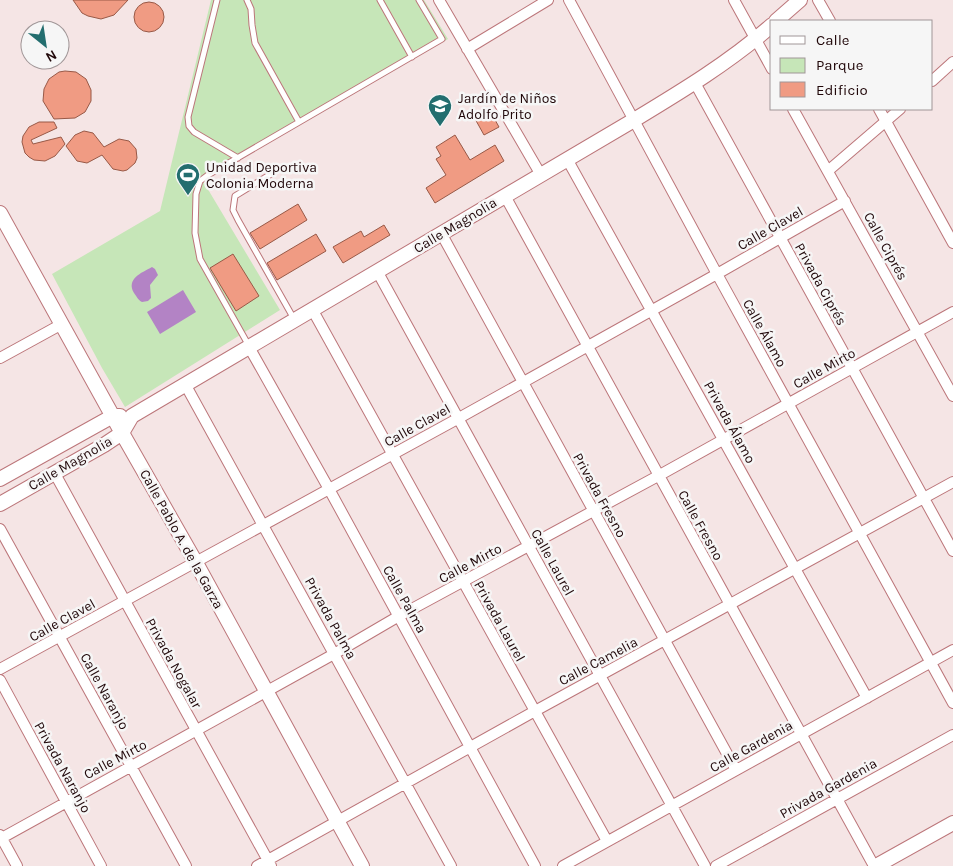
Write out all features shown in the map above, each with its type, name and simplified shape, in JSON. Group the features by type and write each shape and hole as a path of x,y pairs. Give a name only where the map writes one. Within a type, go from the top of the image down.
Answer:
{"street":[{"path":"439,0 540,175"},
{"path":"467,49 548,0"},
{"name":"Calle Álamo","path":"569,0 953,704"},
{"path":"734,0 770,65"},
{"path":"777,20 800,0"},
{"path":"818,0 829,20"},
{"name":"Calle Magnolia","path":"0,504 122,433 132,416 695,83 770,27"},
{"path":"933,80 953,62"},
{"name":"Privada Ciprés","path":"695,83 953,551"},
{"path":"880,110 953,242"},
{"path":"829,170 899,110"},
{"name":"Calle Ciprés","path":"795,111 953,396"},
{"name":"Privada Álamo","path":"567,159 867,698"},
{"name":"Calle Fresno","path":"505,196 836,799 875,866"},
{"name":"Calle Clavel","path":"0,669 458,418 845,201"},
{"name":"Calle Pablo A. de la Garza","path":"0,213 195,561 362,866"},
{"name":"Privada Fresno","path":"441,233 736,770"},
{"name":"Calle Laurel","path":"377,271 705,866"},
{"name":"Privada Laurel","path":"312,309 607,841"},
{"name":"Calle Mirto","path":"1,837 953,312"},
{"path":"0,358 62,324"},
{"name":"Calle Palma","path":"249,347 399,616 535,866"},
{"name":"Privada Palma","path":"185,384 450,866"},
{"name":"Calle Magnolia","path":"0,479 113,416 132,416"},
{"name":"Privada Nogalar","path":"54,472 270,863"},
{"name":"Calle Camelia","path":"257,866 270,863 337,821 534,711 953,482"},
{"name":"Calle Naranjo","path":"0,529 186,866"},
{"name":"Calle Gardenia","path":"563,866 953,650"},
{"name":"Privada Naranjo","path":"0,680 101,866"},
{"name":"Privada Gardenia","path":"716,866 953,735"},
{"path":"875,866 953,823"},
{"path":"1,837 17,866"}],"lane":[{"path":"218,0 188,117 189,126 194,132 238,158"},
{"path":"247,0 251,9 255,43 299,122"},
{"path":"380,0 412,57"},
{"path":"249,347 200,259 195,233 196,194 200,181 442,39 419,0"},
{"path":"271,174 235,196 233,210 294,320"}],"green space":[{"name":"Unidad Deportiva Colonia Moderna","path":"211,0 424,0 448,39 203,181 280,310 125,407 52,274 160,211"}],"shaded area":[{"path":"152,267 158,275 150,285 151,298 148,301 142,302 134,293 132,288 133,280"},
{"path":"183,290 196,312 160,334 147,312"}],"building":[{"path":"73,0 128,0 114,15 101,19 82,13"},
{"path":"149,2 159,7 164,17 159,27 149,32 139,27 134,17 139,7"},
{"path":"59,72 76,72 86,79 91,90 91,101 85,112 75,118 54,119 43,101 44,89 49,79"},
{"path":"489,109 499,127 484,135 474,117"},
{"path":"39,122 54,122 57,128 31,140 33,144 61,137 65,144 55,156 45,161 34,160 29,157 25,153 22,142 23,136 29,127"},
{"path":"84,131 93,133 104,147 119,139 129,141 136,149 137,158 135,163 123,171 113,169 102,155 87,163 77,161 66,146 75,135"},
{"path":"455,135 470,160 495,145 504,161 435,203 426,188 446,175 436,159 441,156 436,147"},
{"path":"298,204 307,220 260,249 250,233"},
{"path":"384,225 390,235 343,263 333,247 361,231 364,237"},
{"path":"316,234 326,251 277,280 267,263"},
{"path":"233,254 259,296 236,311 210,268"}],"place":[{"name":"Jardín de Niños Adolfo Prito","path":"440,127"},
{"name":"Unidad Deportiva Colonia Moderna","path":"188,196"}]}
